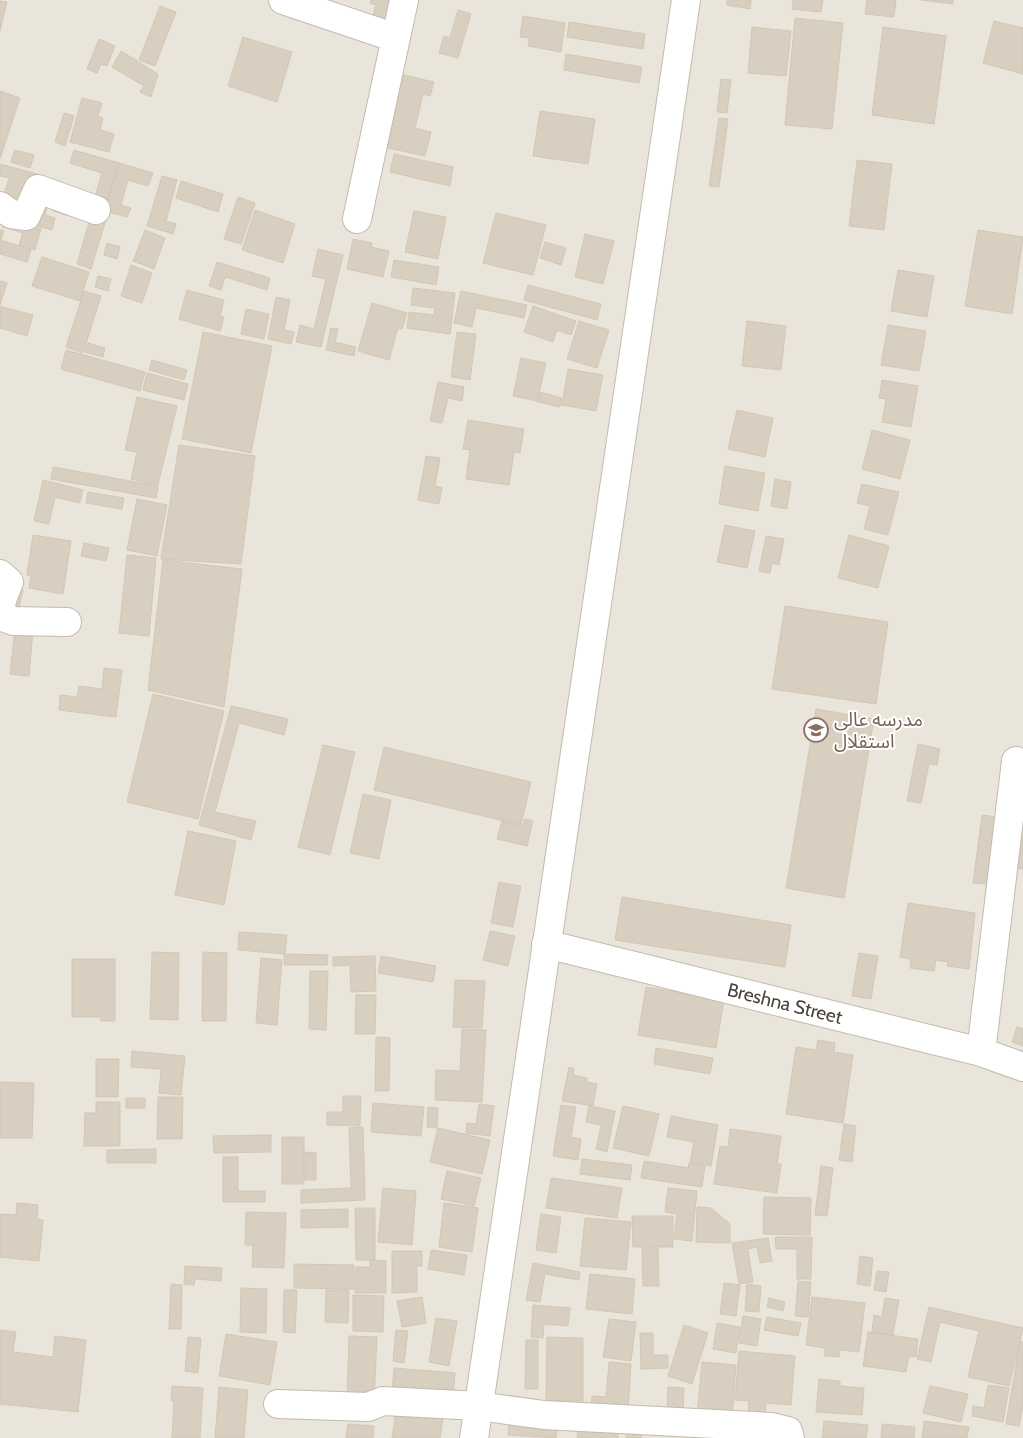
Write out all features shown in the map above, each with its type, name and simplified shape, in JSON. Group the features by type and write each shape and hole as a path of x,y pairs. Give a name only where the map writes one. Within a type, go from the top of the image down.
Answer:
{"street":[{"path":"282,0 396,38"},
{"path":"357,219 404,0"},
{"path":"474,1438 686,0"},
{"path":"0,206 11,214 26,216 38,189 96,210"},
{"path":"0,574 9,582 2,600 0,616 13,621 67,622"},
{"path":"981,1052 1016,761"},
{"name":"Breshna Street","path":"546,944 981,1052 1023,1067"},
{"path":"278,1404 368,1407 383,1402 479,1406 544,1415 772,1428 788,1431 790,1438"}],"shaded area":[{"path":"0,0 1023,0 1023,1438 0,1438"}],"building":[{"path":"371,0 394,0 386,31 370,26 376,5 370,3"},
{"path":"727,0 751,0 750,9 727,5"},
{"path":"793,0 823,0 821,12 792,9"},
{"path":"867,0 896,0 894,17 865,14"},
{"path":"921,0 953,0 953,4"},
{"path":"0,1 7,2 0,31"},
{"path":"160,6 176,12 155,66 139,60"},
{"path":"458,10 471,14 458,58 439,53 444,36 450,38"},
{"path":"523,16 565,23 561,52 528,46 530,38 520,37"},
{"path":"795,18 843,23 832,129 785,125"},
{"path":"994,21 1023,28 1023,74 983,63"},
{"path":"569,22 645,34 643,49 567,37"},
{"path":"752,27 791,31 786,76 748,73"},
{"path":"883,27 946,36 934,124 872,115"},
{"path":"243,37 292,52 277,102 228,86"},
{"path":"99,39 115,46 107,66 101,64 97,73 87,69"},
{"path":"121,51 158,74 151,97 140,92 144,86 112,67"},
{"path":"566,54 642,67 639,83 564,70"},
{"path":"395,73 434,82 430,96 423,94 415,128 431,132 425,156 379,146"},
{"path":"721,79 731,80 727,113 717,112"},
{"path":"0,91 20,98 0,159"},
{"path":"82,98 102,103 98,116 103,118 100,130 114,134 109,152 70,142"},
{"path":"540,111 595,119 588,164 533,156"},
{"path":"64,113 74,116 65,146 55,142"},
{"path":"719,118 728,119 719,187 709,186"},
{"path":"15,150 34,155 30,168 11,162"},
{"path":"74,150 119,163 107,201 95,197 102,173 70,163"},
{"path":"394,154 453,167 450,186 390,172"},
{"path":"857,160 892,164 884,230 849,226"},
{"path":"119,163 153,173 148,186 128,180 121,205 131,208 127,217 105,211"},
{"path":"0,164 37,174 27,210 3,197 9,178 0,176"},
{"path":"162,176 177,180 166,221 176,224 173,234 147,226"},
{"path":"181,181 223,194 218,212 176,198"},
{"path":"238,197 255,203 241,244 224,239"},
{"path":"49,200 45,215 55,218 52,230 33,225"},
{"path":"56,200 107,216 91,269 77,264 89,222 53,211"},
{"path":"255,210 295,224 283,263 242,250"},
{"path":"414,211 446,217 438,259 405,252"},
{"path":"496,213 546,225 533,275 483,263"},
{"path":"6,218 41,229 35,250 19,245 23,233 3,227"},
{"path":"0,230 4,231 1,240 31,250 27,262 0,254"},
{"path":"145,230 165,238 154,269 133,261"},
{"path":"978,230 1023,237 1012,314 965,306"},
{"path":"585,234 614,241 603,284 575,277"},
{"path":"353,239 372,243 371,247 389,251 383,277 347,269"},
{"path":"545,242 566,248 561,265 540,258"},
{"path":"107,243 120,247 117,259 104,255"},
{"path":"318,249 343,255 321,347 296,342 300,325 314,329 326,279 312,276"},
{"path":"42,257 89,272 80,301 32,286"},
{"path":"394,260 439,267 436,285 391,277"},
{"path":"217,262 270,278 267,290 225,277 221,290 209,286"},
{"path":"131,265 152,273 142,303 121,296"},
{"path":"898,270 934,276 927,317 891,311"},
{"path":"98,276 111,279 108,291 95,287"},
{"path":"0,281 7,283 0,305"},
{"path":"528,285 601,304 597,320 524,300"},
{"path":"413,288 455,293 450,334 407,328 409,312 434,315 435,308 411,305"},
{"path":"187,290 224,300 220,316 224,317 220,331 179,319"},
{"path":"84,291 101,296 83,353 66,347"},
{"path":"461,291 527,305 524,318 476,308 472,327 454,323"},
{"path":"276,297 290,300 284,330 294,332 291,344 268,339"},
{"path":"372,303 407,313 402,329 398,328 389,360 358,351"},
{"path":"0,306 33,315 27,336 0,328"},
{"path":"533,306 576,321 571,335 557,330 553,342 524,332"},
{"path":"246,309 269,314 264,339 241,334"},
{"path":"579,321 609,330 597,368 567,359"},
{"path":"747,321 786,326 781,370 742,366"},
{"path":"888,325 926,331 919,371 881,365"},
{"path":"331,328 338,329 335,342 356,347 354,356 326,350"},
{"path":"203,332 272,346 251,453 182,439"},
{"path":"457,332 476,334 470,380 451,377"},
{"path":"88,343 105,348 103,357 85,352"},
{"path":"66,350 145,372 140,391 61,369"},
{"path":"521,358 546,363 537,401 513,396"},
{"path":"152,360 187,370 184,380 149,370"},
{"path":"568,369 603,375 596,411 562,405"},
{"path":"147,373 188,384 184,400 143,390"},
{"path":"882,380 918,386 911,427 882,422 886,399 879,398"},
{"path":"438,382 464,387 462,401 448,398 442,423 430,421"},
{"path":"540,392 562,398 560,407 538,402"},
{"path":"137,397 177,406 158,485 131,479 137,452 125,450"},
{"path":"737,410 773,418 765,457 728,449"},
{"path":"468,420 524,429 520,453 514,452 509,485 466,479 470,450 463,449"},
{"path":"872,430 910,440 900,479 862,469"},
{"path":"179,445 255,456 241,564 161,559"},
{"path":"426,456 440,458 435,486 442,488 439,504 418,500"},
{"path":"725,466 765,473 758,511 719,504"},
{"path":"53,467 158,486 156,498 51,479"},
{"path":"775,479 791,482 787,509 771,506"},
{"path":"43,480 83,490 80,503 55,497 49,524 34,521"},
{"path":"862,484 899,492 888,535 864,529 870,506 857,503"},
{"path":"88,492 124,498 122,509 86,503"},
{"path":"137,499 167,505 157,556 127,550"},
{"path":"725,525 755,531 747,568 717,562"},
{"path":"33,535 71,541 63,594 29,588 31,576 27,575"},
{"path":"849,535 889,546 878,588 838,578"},
{"path":"766,536 784,539 779,565 772,563 770,573 759,571"},
{"path":"84,543 109,548 106,561 81,556"},
{"path":"127,555 156,558 149,636 119,633"},
{"path":"163,560 242,569 224,707 148,690"},
{"path":"11,588 23,590 17,617"},
{"path":"785,606 888,622 876,704 772,689"},
{"path":"15,628 33,630 29,676 10,674"},
{"path":"104,668 122,670 116,717 59,710 60,695 77,697 79,686 102,689"},
{"path":"153,694 224,711 198,819 127,802"},
{"path":"231,706 288,719 284,735 239,723 215,812 256,821 251,840 199,825"},
{"path":"816,709 874,719 844,898 786,888"},
{"path":"918,744 940,749 937,765 929,764 921,803 907,801"},
{"path":"323,745 355,752 330,855 298,847"},
{"path":"384,747 531,782 521,825 374,790"},
{"path":"363,794 391,800 379,859 350,853"},
{"path":"982,815 996,817 988,884 973,883"},
{"path":"525,819 533,821 527,846 497,839 502,821 523,826"},
{"path":"188,831 236,841 224,905 175,895"},
{"path":"1019,833 1023,833 1023,869 1013,868"},
{"path":"499,882 521,886 513,927 491,923"},
{"path":"622,897 791,925 785,967 615,940"},
{"path":"908,903 975,913 969,969 947,966 948,962 936,960 934,971 910,968 911,959 900,957"},
{"path":"490,931 515,936 508,966 483,960"},
{"path":"239,932 287,935 285,954 238,950"},
{"path":"152,952 179,953 178,1020 150,1019"},
{"path":"203,952 227,953 226,1021 202,1021"},
{"path":"859,953 878,956 871,999 852,996"},
{"path":"284,954 328,955 327,965 284,965"},
{"path":"375,956 376,991 351,992 350,965 333,966 333,957"},
{"path":"381,956 436,966 433,982 378,973"},
{"path":"261,958 282,960 277,1025 256,1023"},
{"path":"72,959 115,959 115,1021 101,1021 101,1017 72,1017"},
{"path":"310,971 328,971 326,1030 309,1029"},
{"path":"455,980 485,981 482,1028 453,1027"},
{"path":"646,987 724,1000 716,1048 638,1035"},
{"path":"356,995 376,995 375,1034 355,1034"},
{"path":"1017,1027 1023,1029 1023,1046 1012,1042"},
{"path":"462,1029 486,1030 482,1102 435,1100 436,1070 460,1071"},
{"path":"376,1037 390,1038 389,1091 375,1091"},
{"path":"818,1040 835,1043 834,1052 853,1055 843,1123 786,1114 796,1047 816,1050"},
{"path":"656,1048 713,1058 710,1074 654,1064"},
{"path":"132,1051 185,1056 181,1095 159,1093 161,1069 131,1067"},
{"path":"96,1059 119,1059 118,1097 96,1097"},
{"path":"569,1067 574,1069 573,1075 587,1078 587,1082 597,1084 593,1106 562,1101"},
{"path":"0,1082 34,1083 32,1138 0,1138"},
{"path":"343,1096 361,1096 360,1126 327,1125 327,1112 343,1112"},
{"path":"158,1097 183,1097 182,1139 157,1139"},
{"path":"126,1098 145,1098 145,1108 126,1108"},
{"path":"96,1102 120,1102 120,1146 84,1146 85,1113 96,1113"},
{"path":"373,1103 424,1107 421,1136 371,1132"},
{"path":"479,1104 494,1106 490,1136 466,1133 467,1123 476,1124"},
{"path":"561,1105 576,1107 571,1137 581,1139 578,1160 553,1156"},
{"path":"589,1106 615,1111 607,1152 596,1149 601,1125 586,1122"},
{"path":"623,1106 659,1114 649,1156 613,1148"},
{"path":"428,1107 438,1108 437,1128 427,1127"},
{"path":"671,1116 718,1125 711,1166 690,1162 694,1142 667,1137"},
{"path":"844,1124 856,1126 852,1162 839,1160"},
{"path":"363,1127 365,1200 301,1203 301,1190 351,1188 349,1128"},
{"path":"438,1128 490,1140 482,1174 430,1162"},
{"path":"730,1129 781,1136 777,1164 781,1164 777,1193 714,1184 720,1146 728,1147"},
{"path":"271,1135 271,1152 214,1153 213,1136"},
{"path":"282,1137 304,1137 304,1184 282,1184"},
{"path":"156,1149 156,1163 107,1163 107,1150"},
{"path":"305,1152 316,1153 316,1180 305,1180"},
{"path":"223,1157 238,1157 238,1191 265,1191 265,1202 223,1202"},
{"path":"582,1159 632,1165 630,1180 580,1174"},
{"path":"644,1161 688,1168 689,1163 705,1166 702,1187 641,1178"},
{"path":"821,1166 833,1168 827,1216 815,1215"},
{"path":"447,1171 481,1178 474,1206 441,1199"},
{"path":"551,1178 622,1188 617,1218 546,1208"},
{"path":"383,1188 416,1191 412,1245 378,1242"},
{"path":"668,1188 697,1191 692,1241 674,1239 677,1214 665,1212"},
{"path":"764,1197 811,1198 810,1235 763,1234"},
{"path":"17,1203 38,1205 37,1219 43,1220 39,1261 0,1257 0,1214 16,1215"},
{"path":"444,1203 478,1208 472,1252 439,1247"},
{"path":"697,1207 711,1208 730,1224 730,1243 696,1242"},
{"path":"355,1208 375,1208 375,1260 356,1260"},
{"path":"348,1209 348,1227 301,1228 301,1210"},
{"path":"246,1212 286,1213 284,1268 252,1267 253,1245 245,1245"},
{"path":"541,1214 561,1217 556,1253 536,1250"},
{"path":"632,1216 673,1216 673,1247 633,1247"},
{"path":"585,1218 631,1222 626,1270 580,1266"},
{"path":"775,1237 812,1237 811,1279 797,1279 797,1249 776,1249"},
{"path":"768,1238 772,1261 760,1263 757,1247 748,1249 753,1282 739,1284 732,1243"},
{"path":"642,1248 658,1248 659,1286 643,1286"},
{"path":"431,1250 467,1255 464,1275 428,1269"},
{"path":"392,1251 422,1251 422,1266 417,1266 417,1292 392,1293"},
{"path":"860,1256 873,1258 870,1286 857,1284"},
{"path":"370,1260 386,1261 386,1293 355,1293 356,1267 370,1267"},
{"path":"533,1263 580,1272 579,1280 545,1274 540,1302 526,1300"},
{"path":"294,1264 354,1265 354,1289 294,1288"},
{"path":"185,1266 222,1268 221,1281 195,1279 194,1285 184,1284"},
{"path":"877,1271 889,1272 886,1292 874,1290"},
{"path":"590,1274 635,1279 632,1314 586,1309"},
{"path":"798,1281 811,1282 808,1317 795,1316"},
{"path":"724,1283 740,1285 736,1316 720,1314"},
{"path":"171,1284 182,1285 181,1329 169,1329"},
{"path":"747,1284 761,1286 759,1312 745,1311"},
{"path":"241,1288 267,1289 266,1333 240,1332"},
{"path":"284,1290 297,1290 295,1333 283,1332"},
{"path":"326,1290 349,1290 348,1323 325,1322"},
{"path":"353,1295 384,1296 383,1332 353,1331"},
{"path":"422,1297 426,1323 402,1327 397,1301"},
{"path":"812,1297 865,1303 859,1352 840,1350 839,1357 824,1356 825,1348 806,1345"},
{"path":"769,1298 785,1302 783,1311 767,1307"},
{"path":"885,1298 899,1300 893,1335 872,1332 874,1315 882,1317"},
{"path":"533,1305 570,1308 568,1326 544,1324 543,1338 531,1337"},
{"path":"929,1307 1023,1328 1009,1386 968,1377 979,1331 940,1322 931,1362 917,1359"},
{"path":"743,1316 761,1319 757,1346 739,1343"},
{"path":"767,1317 801,1323 798,1336 764,1330"},
{"path":"436,1318 457,1321 449,1366 429,1362"},
{"path":"609,1319 636,1322 631,1361 603,1357"},
{"path":"717,1323 740,1327 736,1353 713,1349"},
{"path":"684,1325 708,1333 692,1384 668,1376"},
{"path":"0,1330 16,1332 13,1352 53,1357 55,1336 86,1340 78,1412 0,1404"},
{"path":"396,1330 408,1331 404,1363 393,1361"},
{"path":"868,1332 918,1339 916,1357 909,1356 906,1372 863,1366"},
{"path":"640,1333 653,1333 653,1355 668,1355 668,1368 641,1369"},
{"path":"226,1334 277,1342 270,1385 219,1376"},
{"path":"349,1336 377,1337 374,1401 347,1400"},
{"path":"188,1337 201,1338 198,1373 185,1371"},
{"path":"547,1337 583,1338 583,1401 546,1401"},
{"path":"526,1340 538,1340 538,1389 525,1389"},
{"path":"1020,1341 1023,1342 1023,1405 1019,1426 1006,1424"},
{"path":"739,1351 795,1356 791,1405 766,1403 765,1413 748,1412 749,1401 735,1400"},
{"path":"609,1362 631,1364 628,1409 591,1407 592,1396 606,1397"},
{"path":"702,1362 736,1365 732,1419 697,1416"},
{"path":"394,1368 455,1373 453,1398 392,1393"},
{"path":"819,1379 840,1381 840,1386 864,1388 862,1415 816,1412"},
{"path":"988,1385 1009,1388 1003,1422 972,1416 973,1406 984,1408"},
{"path":"172,1386 203,1388 200,1438 172,1438 174,1401 171,1401"},
{"path":"930,1386 968,1394 961,1422 923,1413"},
{"path":"219,1387 248,1390 244,1438 215,1438"},
{"path":"668,1387 684,1388 683,1413 667,1412"},
{"path":"397,1404 444,1411 440,1438 392,1438"},
{"path":"510,1414 558,1420 556,1438 508,1435"},
{"path":"824,1421 868,1425 866,1438 822,1438"},
{"path":"924,1421 969,1427 967,1438 922,1438"},
{"path":"348,1424 374,1426 373,1438 346,1438"},
{"path":"579,1424 618,1426 618,1438 577,1438"},
{"path":"882,1424 915,1427 914,1438 881,1438"},
{"path":"627,1427 642,1429 641,1438 626,1438"}],"place":[{"name":"مدرسه عالی استقلال","path":"816,730"}]}
